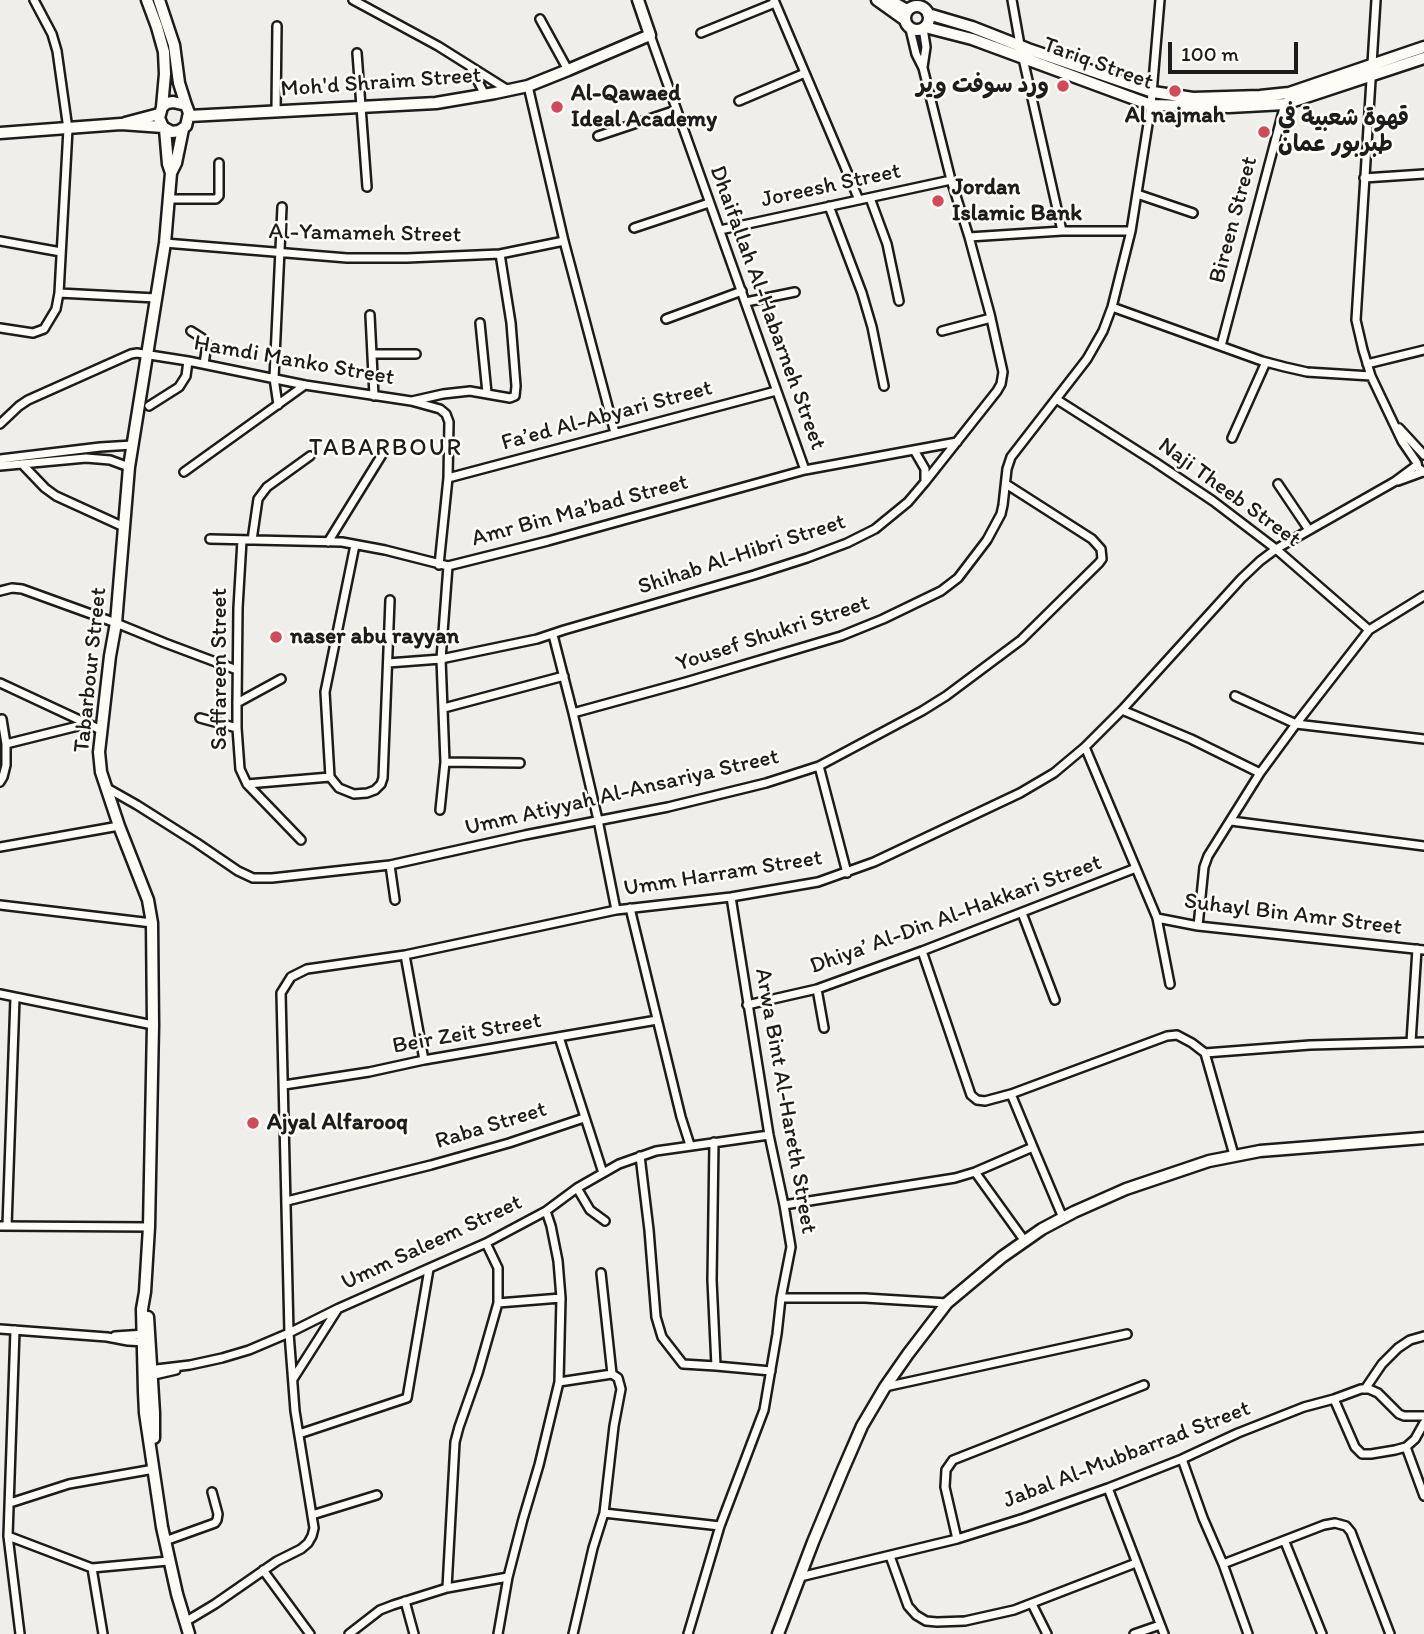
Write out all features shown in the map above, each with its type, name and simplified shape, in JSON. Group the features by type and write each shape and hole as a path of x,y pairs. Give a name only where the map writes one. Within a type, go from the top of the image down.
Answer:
{"street":[{"path":"0,327 33,333 44,329 54,315 59,293 68,129 55,43 34,0"},
{"path":"147,0 163,52 165,74 159,121 164,128"},
{"path":"0,133 121,124 164,128 172,132 183,129 189,116 179,83 174,45 159,0"},
{"path":"353,0 438,46 508,90"},
{"name":"Dhaifallah Al-Habarneh Street","path":"638,0 805,470"},
{"path":"877,0 908,14"},
{"path":"889,0 908,14"},
{"path":"1012,0 1062,231"},
{"name":"Yousef Shukri Street","path":"573,713 841,636 941,591 958,578 987,540 1001,514 1011,457 1092,351 1112,307 1131,231 1152,105 1160,0"},
{"path":"1376,0 1356,320 1371,376 1396,425 1421,460 1418,468 1423,472"},
{"path":"701,33 775,1 859,200"},
{"path":"908,14 916,6 923,7 928,21 924,28"},
{"name":"Tariq Street","path":"923,7 1153,92 1193,98 1275,96 1424,58"},
{"name":"Tariq Street","path":"908,14 919,30 924,28 972,39 1152,105 1229,107 1285,103 1309,97 1424,47"},
{"name":"Shihab Al-Hibri Street","path":"441,659 552,635 754,575 862,537 908,502 997,391 1003,372 991,318 951,180 923,68 916,54 908,14"},
{"path":"540,19 568,70"},
{"path":"275,110 277,26"},
{"name":"Shihab Al-Hibri Street","path":"923,68 926,47 924,28"},
{"name":"Moh'd Shraim Street","path":"189,116 436,103 485,95 527,86 650,34"},
{"path":"357,53 367,187"},
{"path":"470,67 485,95"},
{"path":"739,101 805,73"},
{"path":"527,86 564,241 615,433"},
{"path":"121,124 161,111 167,103 186,105"},
{"name":"Bireen Street","path":"1221,346 1285,103"},
{"path":"598,136 676,110"},
{"name":"Tabarbour Street","path":"164,128 172,173"},
{"name":"Tabarbour Street","path":"183,129 172,173 156,298 129,467 116,623 101,730 100,765 119,826 148,900 152,923 153,1025 145,1292 147,1373 154,1413 153,1464 157,1500 168,1561 189,1634"},
{"path":"169,199 216,199 219,196 219,163"},
{"path":"1364,178 1424,174"},
{"name":"Joreesh Street","path":"720,230 951,180"},
{"path":"1137,194 1192,213"},
{"path":"870,198 887,244 899,301"},
{"path":"634,228 709,203"},
{"path":"830,206 862,293 884,386"},
{"path":"278,405 274,378 282,207"},
{"path":"969,237 1062,231 1131,231"},
{"path":"0,240 61,252"},
{"name":"Al-Yamameh Street","path":"164,243 346,258 407,258 500,254 564,241"},
{"path":"411,401 470,391 513,398 516,391 511,323 500,254"},
{"path":"666,319 742,291"},
{"path":"746,302 794,292"},
{"path":"59,293 156,298"},
{"path":"1112,307 1266,362 1307,372 1371,376"},
{"path":"370,314 374,396"},
{"path":"942,331 991,318"},
{"path":"480,323 487,393"},
{"path":"191,331 206,344 204,364"},
{"path":"1367,364 1424,350"},
{"name":"Hamdi Manko Street","path":"0,424 28,400 131,354 188,361 305,385 411,401 440,409 449,422 448,478 439,565"},
{"path":"372,354 416,354"},
{"path":"149,406 179,387 186,376 188,361"},
{"path":"1232,438 1266,362"},
{"path":"184,472 305,385"},
{"name":"Fa’ed Al-Abyari Street","path":"448,478 776,391"},
{"name":"Naji Theeb Street","path":"1056,399 1213,501 1276,549 1369,631"},
{"name":"Amr Bin Ma’bad Street","path":"210,539 355,545 448,566 805,470 957,442"},
{"path":"0,459 133,445"},
{"path":"914,450 925,469 925,482"},
{"path":"328,542 383,453"},
{"path":"252,540 258,499 267,487 310,456"},
{"path":"0,466 95,458 129,467"},
{"name":"Umm Harram Street","path":"312,1515 292,1381 289,1333 281,993 286,982 307,969 405,955 616,910 731,897 818,882 874,862 1020,793 1054,773 1122,710 1241,579 1276,549 1394,482 1421,460"},
{"path":"22,464 56,496 124,527"},
{"name":"Umm Harram Street","path":"1394,482 1423,472"},
{"name":"Umm Atiyyah Al-Ansariya Street","path":"107,788 238,871 253,878 272,878 390,865 524,835 628,816 766,783 819,766 946,696 1021,640 1099,564 1102,559 1101,549 1092,539 1006,484"},
{"path":"1278,484 1309,530"},
{"name":"Saffareen Street","path":"242,540 237,728 239,763 247,784"},
{"path":"355,545 325,692 330,777 338,788 354,794 371,792 381,784 384,773 390,600"},
{"path":"440,810 445,762 441,659 448,566"},
{"path":"0,591 22,589 237,670"},
{"path":"1198,926 1205,863 1260,772 1369,631 1424,596"},
{"path":"552,635 598,820 616,910"},
{"path":"388,663 441,659"},
{"path":"444,708 564,676"},
{"path":"237,703 281,679"},
{"path":"0,683 101,730"},
{"path":"1235,696 1296,723 1424,739"},
{"path":"1122,710 1260,772"},
{"path":"200,718 237,728"},
{"path":"0,782 6,765 2,719"},
{"path":"6,744 86,724"},
{"path":"1085,747 1157,918 1170,984"},
{"path":"445,762 520,763"},
{"path":"819,766 846,873"},
{"path":"247,784 330,777"},
{"path":"247,784 300,841"},
{"path":"1231,821 1424,846"},
{"path":"0,847 119,826"},
{"path":"390,865 396,900"},
{"name":"Dhiya’ Al-Din Al-Hakkari Street","path":"747,1004 817,989 1136,868"},
{"name":"Arwa Bint Al-Hareth Street","path":"688,1634 720,1526 764,1410 791,1247 768,1135 731,897"},
{"path":"0,905 152,923"},
{"path":"630,908 690,1145"},
{"path":"1022,913 1055,1000"},
{"name":"Suhayl Bin Amr Street","path":"1157,918 1198,926 1420,949"},
{"path":"1411,1042 1420,949"},
{"path":"922,951 971,1095 977,1100 985,1101 1011,1094 1172,1035 1182,1037 1205,1053 1310,1045 1424,1042"},
{"path":"405,955 424,1060"},
{"path":"817,989 824,1028"},
{"path":"0,994 153,1025"},
{"path":"15,998 4,1226 149,1227"},
{"name":"Beir Zeit Street","path":"284,1086 657,1020"},
{"name":"Raba Street","path":"559,1037 603,1173"},
{"path":"1205,1053 1234,1155"},
{"path":"1011,1094 1063,1218"},
{"name":"Raba Street","path":"287,1201 457,1158 584,1118"},
{"name":"Umm Saleem Street","path":"147,1373 174,1371 222,1359 289,1333 486,1243 546,1211 603,1173 640,1156 690,1145 768,1135"},
{"path":"778,1634 849,1455 885,1387 947,1303 1024,1240 1108,1197 1209,1161 1288,1148 1424,1138"},
{"path":"714,1142 712,1280 716,1366"},
{"path":"784,1205 931,1183 975,1172 1033,1147"},
{"path":"640,1156 657,1325 662,1336 679,1361 688,1366 771,1371"},
{"path":"975,1172 1024,1240"},
{"path":"577,1188 590,1210 605,1221"},
{"path":"498,1634 508,1577 540,1465 559,1382 561,1298 556,1249 546,1211"},
{"path":"447,1588 455,1442 498,1303 498,1268 486,1243"},
{"path":"299,1434 407,1398 429,1269"},
{"path":"601,1273 612,1374"},
{"path":"498,1303 561,1298"},
{"path":"781,1298 865,1298 947,1303"},
{"path":"292,1381 337,1309"},
{"path":"0,1329 146,1338"},
{"path":"15,1330 8,1536 20,1634"},
{"path":"885,1387 1127,1334"},
{"path":"1424,1336 1410,1340 1398,1348 1382,1364 1365,1389 1378,1393 1399,1414 1424,1416"},
{"path":"559,1382 612,1374 618,1377 621,1389 604,1513 573,1634"},
{"path":"957,1539 945,1487 946,1470 953,1460 1144,1385"},
{"name":"Jabal Al-Mubbarrad Street","path":"800,1577 957,1539 1024,1518 1182,1459 1304,1407 1365,1389"},
{"path":"1334,1399 1355,1447 1362,1454 1406,1447 1415,1439 1424,1423"},
{"path":"1406,1447 1424,1496"},
{"path":"1182,1459 1248,1634"},
{"path":"10,1503 69,1484 153,1464"},
{"path":"1108,1488 1164,1634"},
{"path":"164,1541 215,1523 218,1514 212,1492"},
{"path":"185,1622 308,1543 314,1528 312,1515 377,1495"},
{"path":"604,1513 720,1526"},
{"path":"1223,1564 1324,1525 1335,1523 1346,1527 1351,1532 1390,1634"},
{"path":"8,1536 92,1568 168,1561"},
{"path":"1285,1542 1322,1634"},
{"path":"890,1556 908,1606 916,1615 937,1622 965,1621 1005,1613 1136,1563"},
{"path":"92,1568 103,1634"},
{"path":"263,1570 310,1634"},
{"path":"349,1634 380,1610 405,1601 447,1588 508,1577"},
{"path":"405,1601 414,1634"},
{"path":"1032,1604 1047,1634"},
{"path":"1134,1634 1160,1625"}],"place":[{"name":"ورد سوفت وير","path":"1063,86"},
{"name":"Al najmah","path":"1175,91"},
{"name":"Al-Qawaed Ideal Academy","path":"557,107"},
{"name":"قهوة شعبية في طبربور عمان","path":"1264,132"},
{"name":"Jordan Islamic Bank","path":"938,201"},
{"name":"naser abu rayyan","path":"276,637"},
{"name":"Ajyal Alfarooq","path":"253,1123"}],"district":[{"name":"TABARBOUR","path":"386,449"}]}
